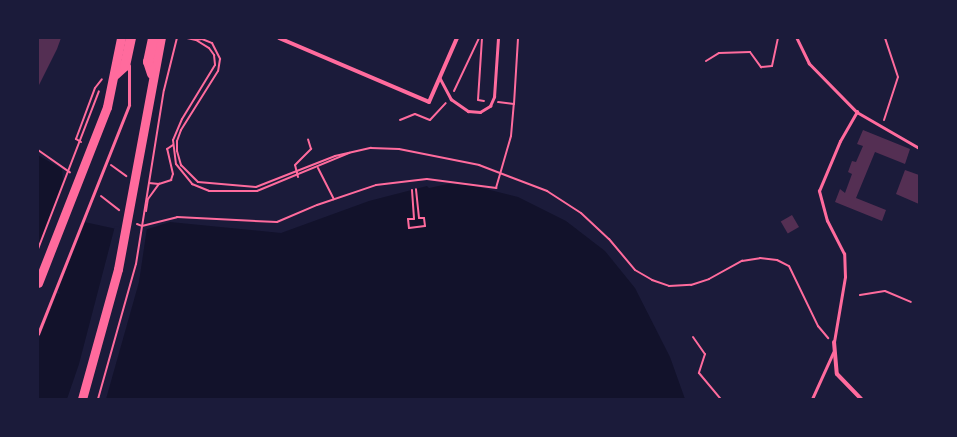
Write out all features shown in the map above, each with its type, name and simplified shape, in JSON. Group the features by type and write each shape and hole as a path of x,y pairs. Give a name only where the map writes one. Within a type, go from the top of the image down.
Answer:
{"highway":[{"path":"38,283 96,137 115,77 121,38"},
{"path":"115,77 125,66 131,38"},
{"path":"152,74 148,62 153,38"},
{"path":"82,399 122,247 152,74 161,38"}],"street":[{"path":"279,38 429,102 457,38"},
{"path":"834,342 833,353 837,374 861,399"}],"lane":[{"path":"440,78 451,99 468,111 480,112 493,102 498,38"},
{"path":"797,38 809,63 858,112 882,124 919,148"},
{"path":"38,334 129,105 130,83 128,54"},
{"path":"834,342 845,277 844,254 827,221 819,191 840,140 858,112"},
{"path":"812,399 833,353"}],"path":[{"path":"98,399 136,264 164,90 177,38"},
{"path":"187,38 196,40 212,51 215,65 175,132 172,145 176,164 186,179 209,190 249,192 298,176 352,152"},
{"path":"400,120 415,114 430,120 451,99 479,38"},
{"path":"482,38 478,100 514,104"},
{"path":"131,219 142,226 177,217 277,222 334,199 376,185 427,179 496,188 511,136 518,38"},
{"path":"706,61 719,53 750,52 761,67 772,66 778,38"},
{"path":"882,124 898,77 885,38"},
{"path":"196,40 202,39 212,43 219,53 220,64 178,137 177,151 185,172 198,182 256,187 352,152 371,148 420,152 478,165 547,191 581,213 609,239 635,270 652,280 670,286 691,286 709,279 742,260 760,258 777,260 789,266 818,326 834,342"},
{"path":"38,249 104,76 95,88 76,139 87,146"},
{"path":"298,176 295,165 299,159 311,149 308,139"},
{"path":"146,211 148,198 159,184 172,177 167,149 169,145 172,145"},
{"path":"38,150 72,173"},
{"path":"108,162 132,178"},
{"path":"318,168 334,199"},
{"path":"144,183 159,184"},
{"path":"412,190 414,219 408,219 409,228 425,226 424,218 419,218 416,189"},
{"path":"95,192 125,215"},
{"path":"860,295 885,291 911,302"},
{"path":"693,337 705,354 699,372 721,399"}],"shaded area":[{"path":"38,155 62,169 66,218 135,233 170,222 281,233 369,201 427,186 429,188 447,184 470,185 518,197 566,221 605,251 635,288 670,357 685,399 38,399"}],"pier":[{"path":"65,175 68,216 86,220 58,290 60,294 57,293 38,341 38,247"},
{"path":"115,226 135,231 147,228 139,282 106,399 67,399 79,364"}],"building":[{"path":"61,38 57,49 38,87 38,39"},
{"path":"863,130 910,149 905,164 875,152 856,198 886,210 882,221 835,202 840,189 845,193 852,174 848,172 852,161 856,162 863,146 857,144"},
{"path":"905,170 919,175 919,204 896,194"},
{"path":"792,215 799,227 788,234 781,222"}]}
